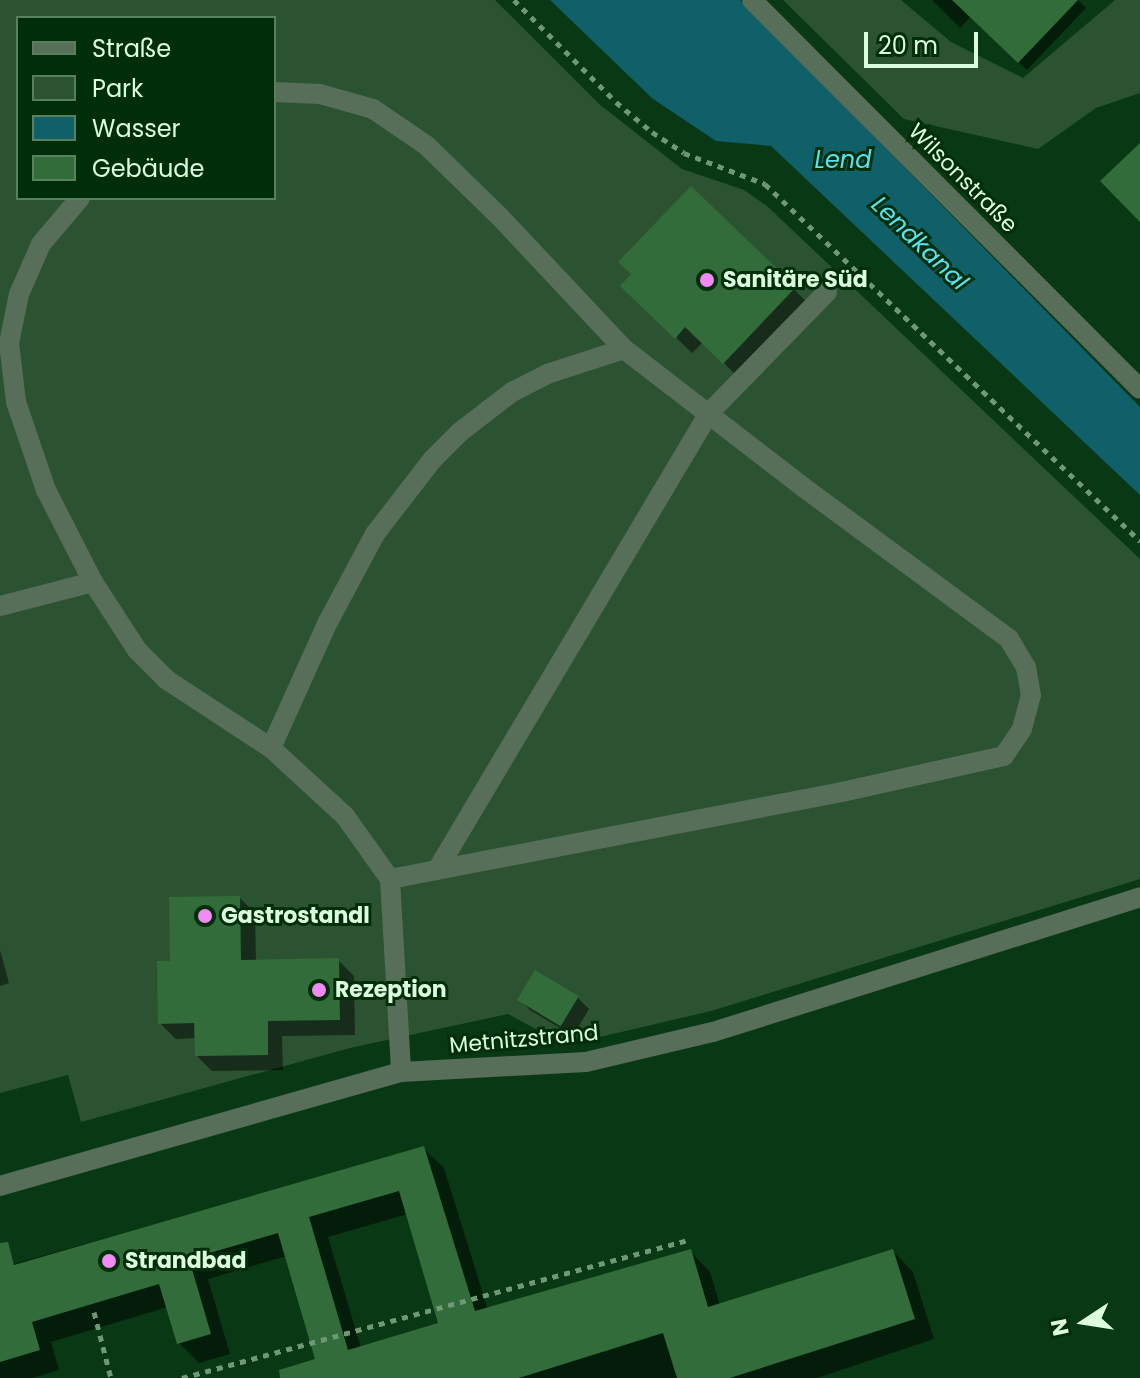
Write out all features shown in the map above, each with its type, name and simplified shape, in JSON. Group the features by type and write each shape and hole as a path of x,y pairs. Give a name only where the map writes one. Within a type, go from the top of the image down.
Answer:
{"street":[{"name":"Wilsonstraße","path":"752,0 1140,389"},
{"path":"276,92 320,94 373,109 426,145 500,217 624,349 803,487 1009,639 1026,667 1031,695 1022,729 1004,756 937,773 390,879"},
{"path":"78,200 41,244 19,294 9,343 16,402 46,490 93,582 137,650 167,680 271,748 345,816 390,879 401,1072"},
{"path":"437,870 709,413 827,292"},
{"path":"271,748 328,622 375,534 432,460 460,432 512,392 547,374 624,349"},
{"path":"0,606 93,582"},
{"name":"Metnitzstrand","path":"0,1186 401,1072 586,1062 713,1032 1140,897"}],"path":[{"path":"182,1378 688,1240"},
{"path":"94,1312 111,1378"}],"green space":[{"path":"0,0 495,0 599,104 682,169 744,190 767,206 1140,559 1140,879 711,1011 604,1036 560,1042 508,1014 350,1048 81,1122 68,1075 0,1093"},
{"path":"783,0 901,0 951,42 1023,78 1115,0 1140,0 1140,93 1096,108 1038,149 904,119"}],"water":[{"path":"550,0 740,0 1140,407 1140,495 771,146 716,141 653,99"}],"building":[{"path":"952,0 1078,0 1018,63"},
{"path":"1140,143 1140,222 1100,181"},
{"name":"Sanitäre Süd","path":"691,186 796,287 723,364 685,327 675,339 620,286 631,274 618,262"},
{"path":"240,896 241,960 339,958 340,1020 268,1021 268,1055 195,1056 194,1023 158,1024 157,961 170,961 169,897"},
{"path":"535,970 579,996 561,1026 517,1000"},
{"path":"424,1146 475,1311 691,1249 708,1307 893,1249 915,1319 730,1378 677,1378 663,1333 519,1378 280,1378 279,1370 315,1359 278,1233 189,1259 211,1334 177,1344 159,1284 32,1322 40,1350 0,1362 0,1243 8,1242 14,1265","holes":["399,1191 438,1323 348,1350 309,1217"]}],"place":[{"name":"Sanitäre Süd","path":"707,280"},
{"name":"Gastrostandl","path":"205,916"},
{"name":"Rezeption","path":"319,990"},
{"name":"Strandbad","path":"109,1261"}],"water label":[{"name":"Lend","path":"843,160"},
{"name":"Lendkanal","path":"920,243"}]}
